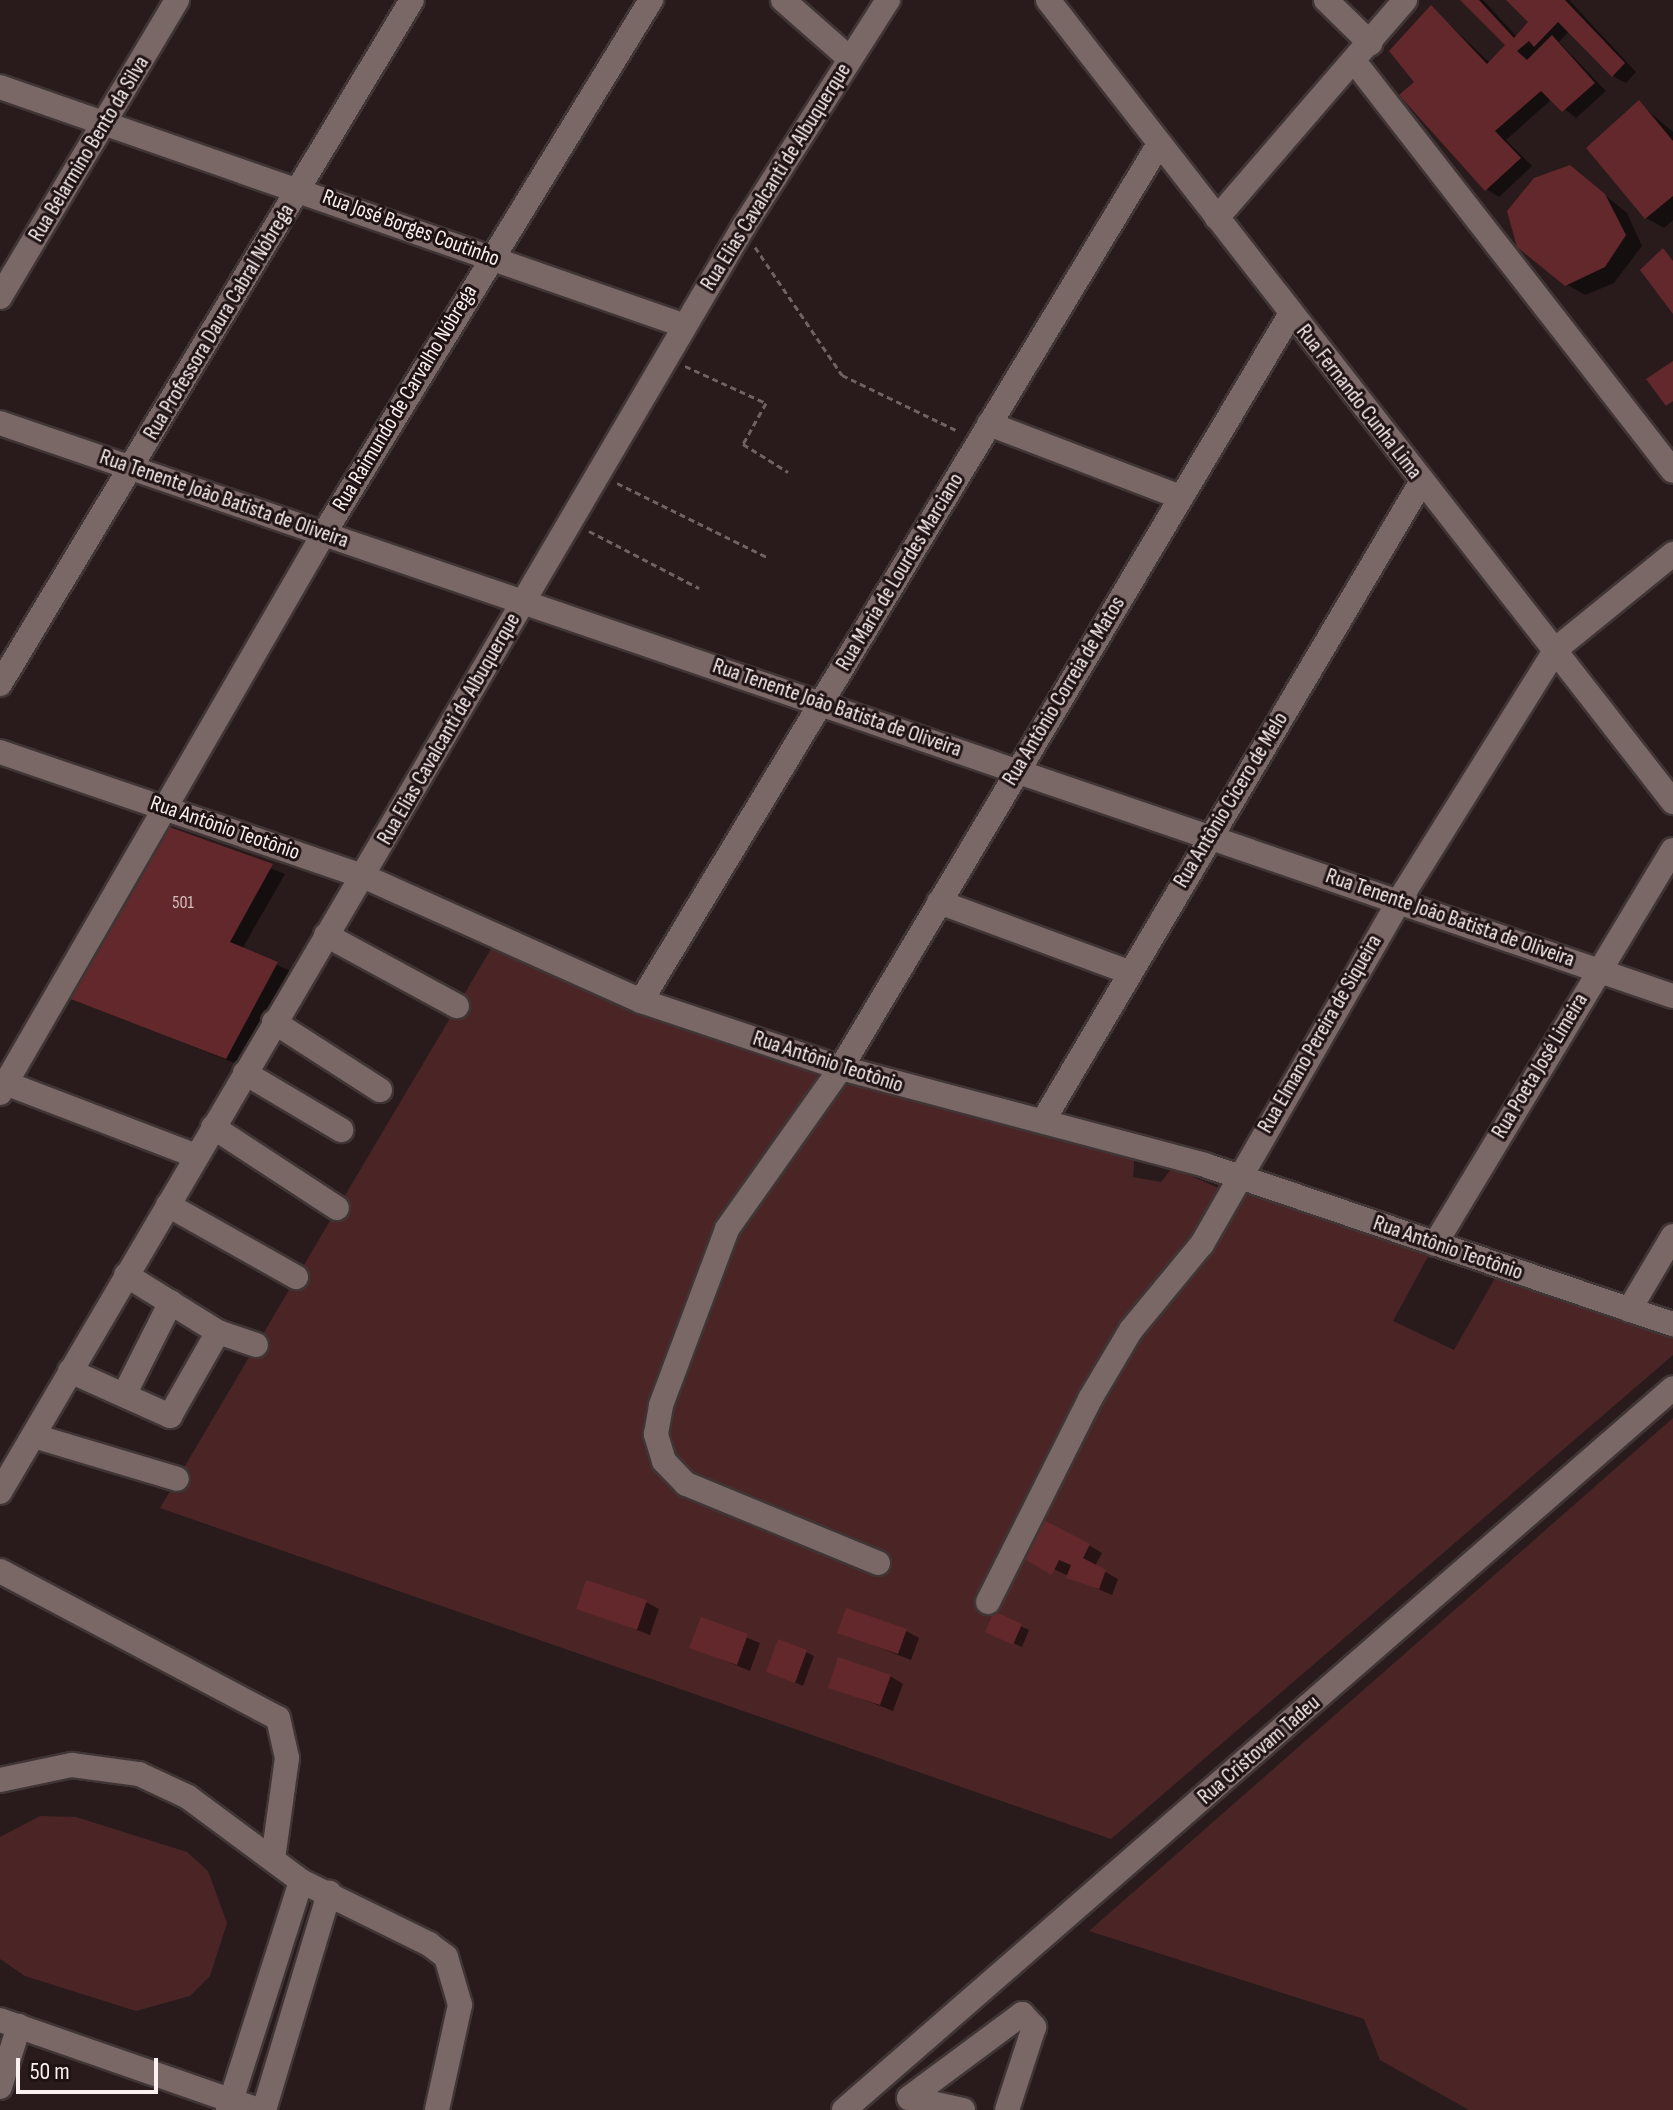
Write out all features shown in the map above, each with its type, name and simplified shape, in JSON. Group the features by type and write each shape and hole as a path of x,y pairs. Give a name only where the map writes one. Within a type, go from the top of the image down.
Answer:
{"street":[{"name":"Rua Belarmino Bento da Silva","path":"0,297 177,0"},
{"name":"Rua Professora Daura Cabral Nóbrega","path":"0,684 412,0"},
{"name":"Rua Raimundo de Carvalho Nóbrega","path":"2,1085 323,535 490,256 651,0"},
{"path":"783,0 849,58"},
{"name":"Rua Elias Cavalcanti de Albuquerque","path":"0,1492 744,226 888,0"},
{"name":"Rua Fernando Cunha Lima","path":"1048,0 1290,315 1556,649 1673,802"},
{"path":"1326,0 1672,467"},
{"path":"1217,218 1405,0"},
{"name":"Rua José Borges Coutinho","path":"0,87 300,188 685,326"},
{"name":"Rua Maria de Lourdes Marciano","path":"641,1001 1159,144"},
{"name":"Rua Antônio Correia de Matos","path":"878,1563 686,1484 664,1461 656,1434 727,1229 841,1068 1290,315"},
{"name":"Rua Tenente João Batista de Oliveira","path":"0,423 523,604 821,701 1209,837 1400,899 1673,996"},
{"path":"984,432 1180,497"},
{"name":"Rua Antônio Cícero de Melo","path":"1043,1121 1128,972 1422,481"},
{"name":"Rua Elmano Pereira de Siqueira","path":"988,1602 1090,1399 1131,1330 1202,1244 1237,1176 1400,899 1556,649 1673,554"},
{"name":"Rua Antônio Teotônio","path":"0,752 363,876 641,1001 841,1068 1237,1176 1673,1324"},
{"name":"Rua Poeta José Limeira","path":"1435,1244 1598,969 1673,850"},
{"path":"939,902 1128,972"},
{"path":"326,935 457,1006"},
{"path":"274,1022 380,1090"},
{"path":"245,1073 341,1130"},
{"path":"2,1085 196,1156"},
{"path":"213,1127 337,1208"},
{"path":"168,1205 296,1277"},
{"path":"1629,1310 1673,1236"},
{"path":"126,1275 218,1332 256,1345"},
{"path":"124,1395 171,1302"},
{"path":"70,1371 173,1414 218,1332"},
{"name":"Rua Cristovam Tadeu","path":"844,2110 1673,1388"},
{"path":"34,1436 177,1479"},
{"path":"0,1571 278,1718 287,1758 273,1859"},
{"path":"0,1780 72,1765 139,1774 188,1797 301,1881 446,1957 460,2005 437,2110"},
{"path":"230,2105 301,1881"},
{"path":"0,2087 10,2023 230,2105 261,2110 329,1893"},
{"path":"907,2104 1022,2014 1034,2027 1007,2110"},
{"path":"907,2104 909,2055"},
{"path":"907,2104 963,2110"}],"path":[{"path":"744,226 786,302 842,375 984,432"},
{"path":"667,357 766,403 743,444 788,472"},
{"path":"600,474 767,557"},
{"path":"571,522 699,588"}],"shaded area":[{"path":"491,949 781,1056 1135,1150 1133,1177 1161,1182 1172,1168 1237,1196 1251,1186 1431,1251 1393,1321 1454,1350 1498,1273 1673,1332 1673,1355 1111,1839 160,1508"},
{"path":"1673,1418 1673,2110 1469,2110 1380,2060 1364,2019 1089,1931"},
{"path":"40,1816 76,1817 187,1852 208,1871 227,1923 210,1976 190,1996 136,2011 25,1976 0,1959 0,1837"}],"building":[{"path":"1460,0 1479,0 1514,38 1528,22 1506,0 1565,0 1625,63 1612,77 1558,22 1534,47 1529,41 1517,51 1527,60 1552,35 1595,83 1562,112 1541,91 1495,131 1521,158 1485,191 1399,95 1414,82 1389,51 1431,5 1487,64 1505,45"},
{"path":"1639,100 1673,141 1673,196 1645,219 1586,148"},
{"path":"1570,165 1605,194 1626,235 1605,267 1565,286 1517,247 1507,211 1534,178"},
{"path":"1663,248 1673,261 1673,314 1640,270"},
{"path":"1673,361 1673,401 1666,406 1646,379"},
{"path":"161,824 273,864 230,942 278,962 226,1059 63,996"},
{"path":"1036,1516 1090,1544 1083,1558 1106,1570 1099,1589 1066,1578 1071,1565 1059,1560 1052,1575 1017,1555"},
{"path":"586,1580 647,1600 637,1630 576,1609"},
{"path":"846,1608 907,1629 898,1654 837,1633"},
{"path":"994,1611 1022,1624 1013,1645 985,1632"},
{"path":"701,1617 748,1634 737,1665 689,1648"},
{"path":"778,1639 807,1650 795,1683 766,1672"},
{"path":"838,1657 891,1675 880,1705 828,1688"}]}
